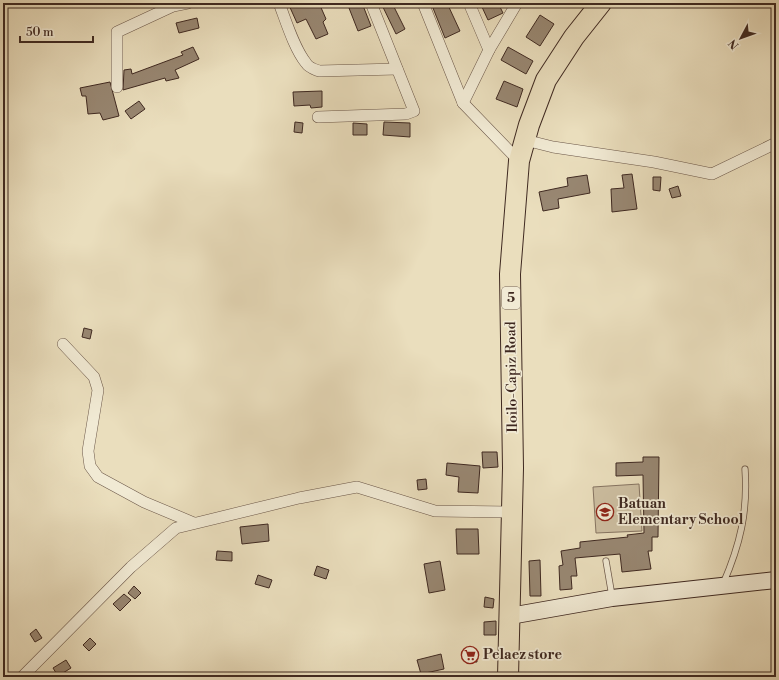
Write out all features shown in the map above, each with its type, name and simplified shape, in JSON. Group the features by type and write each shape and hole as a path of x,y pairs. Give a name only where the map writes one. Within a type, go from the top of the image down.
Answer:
{"highway":[{"name":"Iloilo-Capiz Road","path":"508,677 513,430 510,274 519,161 528,125 546,80 574,37 601,3"}],"street":[{"path":"117,87 117,32 173,6 188,3"},
{"path":"279,3 294,41 306,63 311,68 319,71 397,69"},
{"path":"318,118 394,115 414,111 371,3"},
{"path":"423,3 463,103 519,161"},
{"path":"469,3 489,50"},
{"path":"463,103 489,50 517,3"},
{"path":"525,140 553,148 654,162 712,174 776,144"},
{"path":"63,344 94,377 98,390 88,452 90,466 98,477 144,502 194,523"},
{"path":"22,677 131,567 176,528 299,498 357,486 435,511 511,512"},
{"path":"510,616 612,598 776,580"}],"lane":[{"path":"722,586 733,559 745,517 745,469"},
{"path":"606,561 612,598"}],"shaded area":[{"path":"639,484 642,531 596,533 593,487"}],"building":[{"path":"288,3 319,3 326,19 323,22 328,34 316,39 306,19 297,23"},
{"path":"362,3 371,26 358,31 349,8"},
{"path":"381,3 392,3 405,29 396,34"},
{"path":"447,3 460,31 445,38 433,8"},
{"path":"489,3 498,3 503,13 488,20 482,7"},
{"path":"540,15 554,24 540,46 526,37"},
{"path":"197,18 199,28 179,33 176,23"},
{"path":"193,47 199,59 175,70 179,78 166,81 165,78 123,90 124,70 131,69 132,74 183,55 181,52"},
{"path":"508,47 533,61 526,74 501,60"},
{"path":"504,81 523,89 517,107 496,99"},
{"path":"110,82 119,116 103,120 100,113 88,114 86,96 82,96 80,88"},
{"path":"322,91 322,107 311,108 310,105 294,106 293,92"},
{"path":"139,101 145,109 131,119 125,111"},
{"path":"295,122 303,123 302,133 294,132"},
{"path":"384,122 410,123 410,137 383,135"},
{"path":"353,123 367,124 367,135 353,135"},
{"path":"632,174 637,209 612,212 611,189 624,188 622,175"},
{"path":"587,175 590,193 558,199 559,208 543,211 539,192 568,186 567,178"},
{"path":"653,177 661,177 660,191 653,190"},
{"path":"678,186 681,196 672,198 669,189"},
{"path":"84,328 92,330 90,339 82,337"},
{"path":"482,452 497,452 498,467 483,468"},
{"path":"643,457 659,457 658,537 652,537 652,551 648,551 651,569 622,572 620,554 575,558 577,576 571,576 572,589 560,590 559,566 563,565 561,551 580,548 580,542 628,537 627,535 644,533 643,475 616,476 616,463 643,462"},
{"path":"447,463 480,466 478,493 458,492 459,477 446,475"},
{"path":"426,479 427,489 418,490 417,480"},
{"path":"268,524 269,541 242,544 240,527"},
{"path":"456,529 478,529 479,554 457,554"},
{"path":"217,551 232,552 232,561 216,560"},
{"path":"540,560 541,596 530,596 529,561"},
{"path":"440,561 445,590 429,593 424,564"},
{"path":"317,566 329,570 326,579 314,575"},
{"path":"258,575 272,580 269,588 255,584"},
{"path":"134,586 141,593 135,599 128,593"},
{"path":"124,594 131,600 120,611 113,604"},
{"path":"485,597 494,599 493,608 484,607"},
{"path":"496,621 496,635 484,635 484,622"},
{"path":"36,629 42,638 35,642 30,634"},
{"path":"90,638 96,644 89,651 83,645"},
{"path":"476,650 477,662 466,662 466,651"},
{"path":"441,654 444,669 421,674 417,660"},
{"path":"66,660 71,668 58,676 53,668"}],"place":[{"name":"Batuan Elementary School","path":"605,512"},
{"name":"Pelaez store","path":"470,655"}]}
